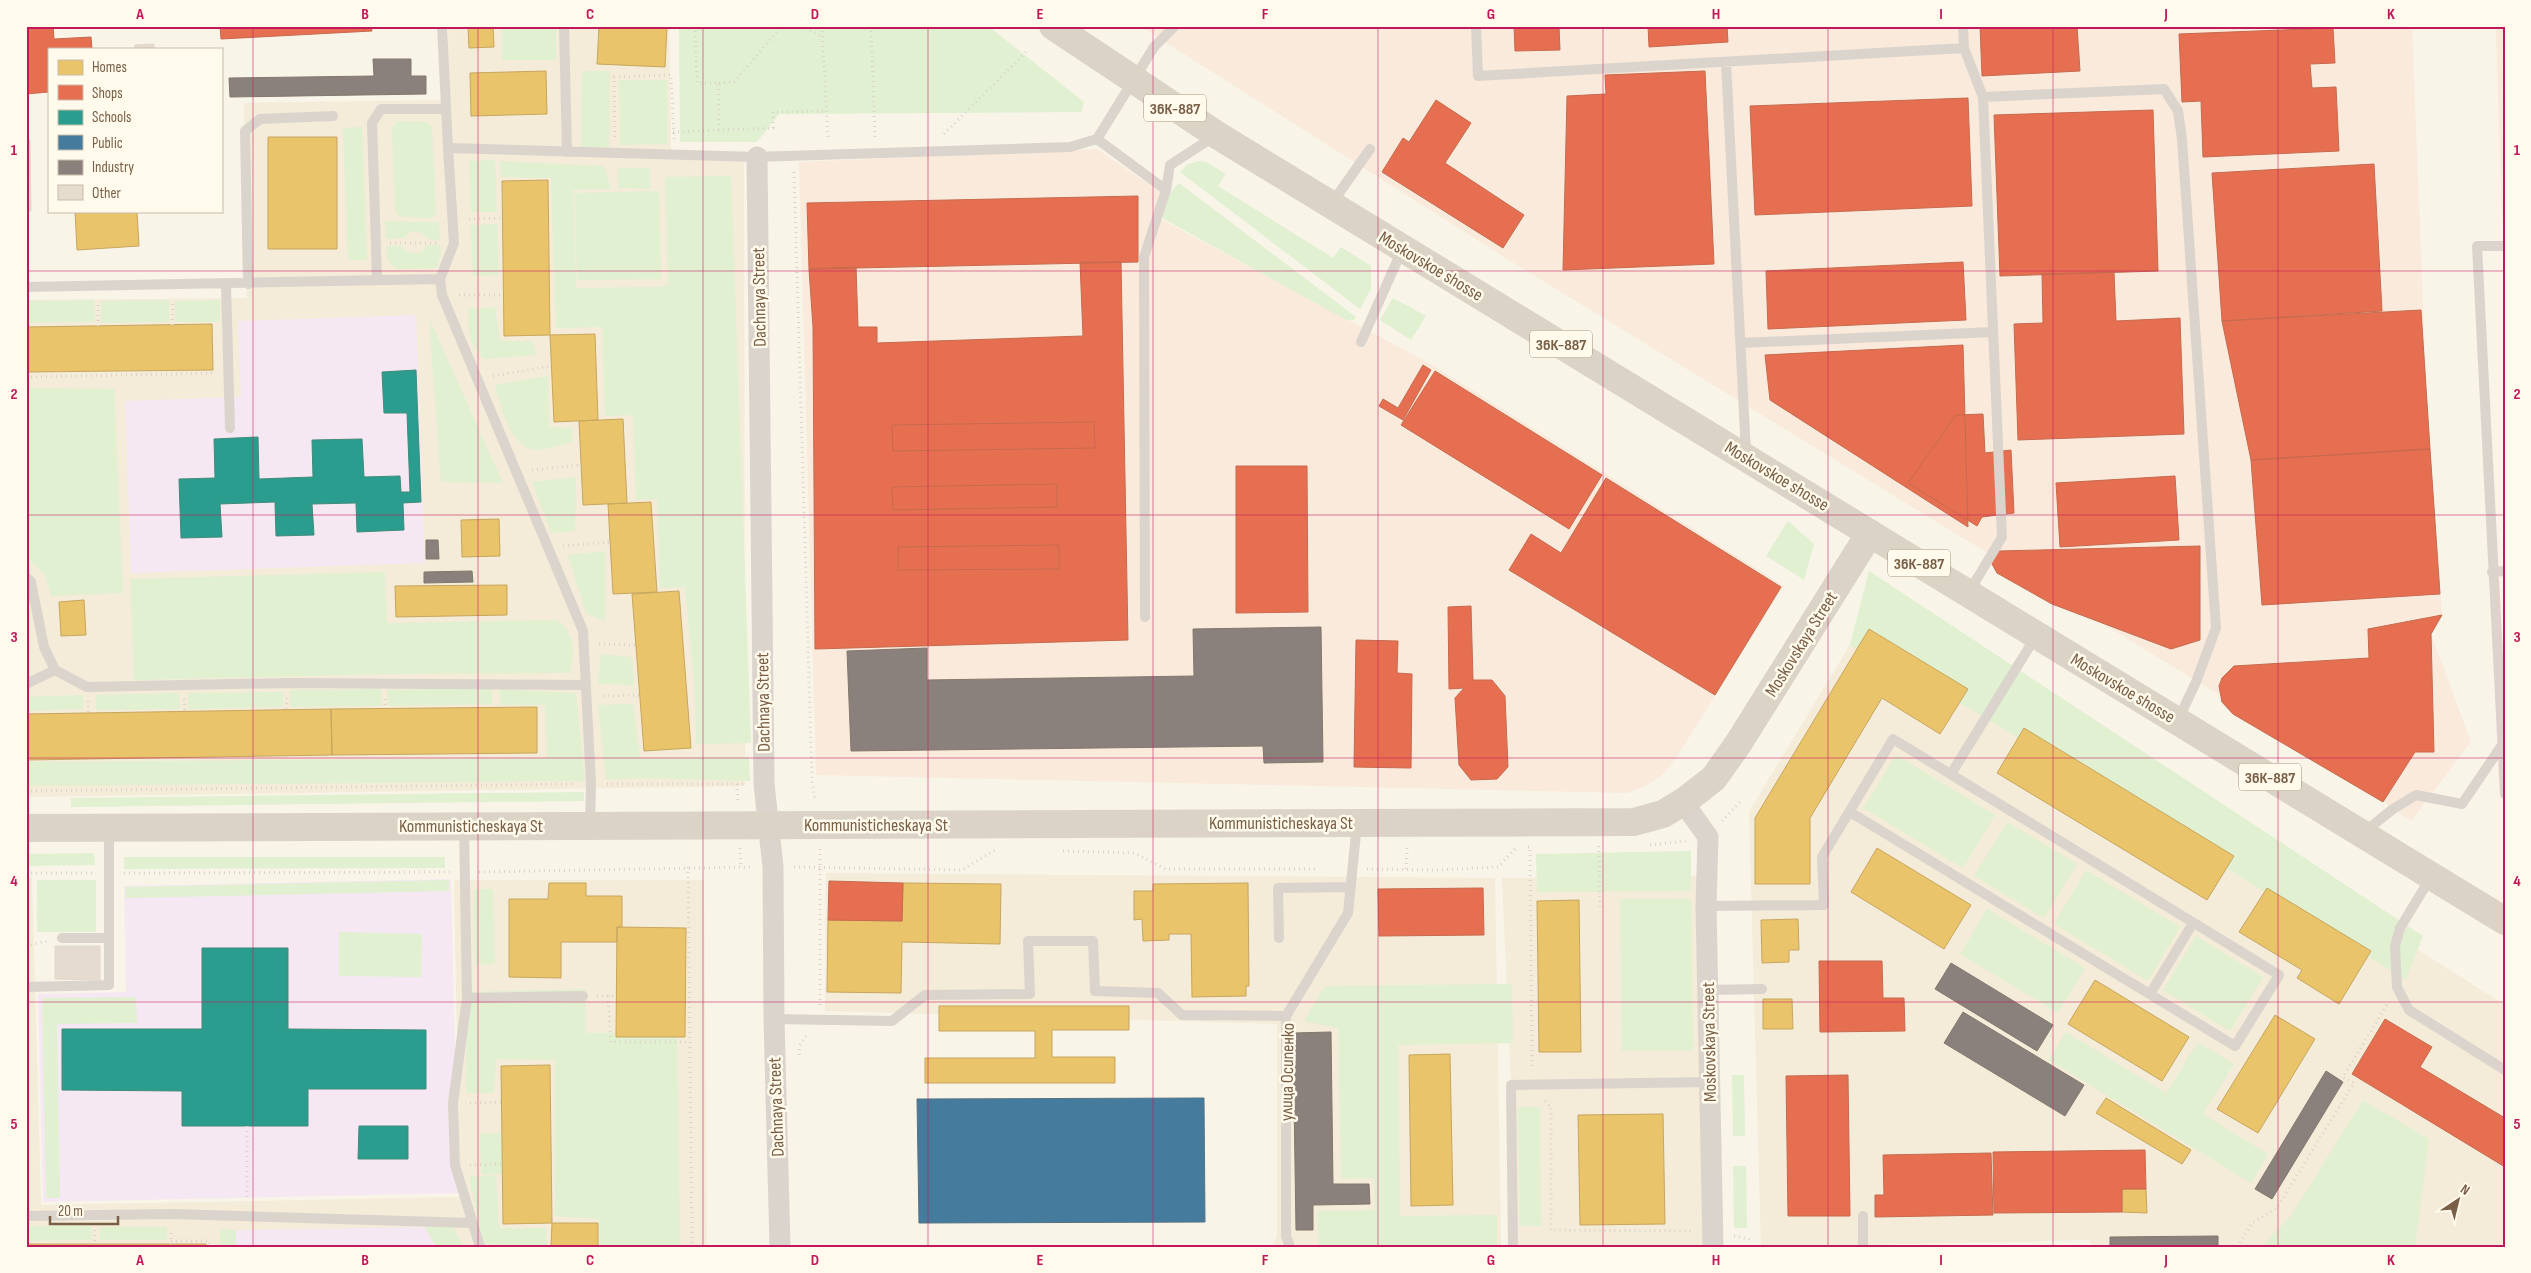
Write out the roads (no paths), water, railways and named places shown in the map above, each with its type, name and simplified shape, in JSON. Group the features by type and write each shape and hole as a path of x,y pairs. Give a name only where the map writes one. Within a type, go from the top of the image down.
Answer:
{"main road":[{"name":"Moskovskoe shosse","path":"1054,26 1134,82 1217,135 2505,921"},
{"name":"Moskovskaya Street","path":"1714,778 1738,744 1870,533"},
{"name":"Kommunisticheskaya St","path":"26,828 1634,822 1663,814 1683,802 1714,778"}],"street":[{"name":"Dachnaya Street","path":"757,157 764,784 770,825 773,867 774,1019 780,1247"},
{"name":"Moskovskaya Street","path":"1683,802 1708,837 1706,906 1713,1239"}],"lane":[{"path":"442,26 454,243 440,279 442,294 582,631 591,784 590,826"},
{"path":"564,26 567,152"},
{"path":"448,148 757,157 829,156 1070,146 1097,140 1154,47 1175,26"},
{"path":"1476,26 1478,76 1964,48"},
{"path":"1963,26 1964,48 1983,97 2002,537 1969,593"},
{"path":"1726,62 1746,458"},
{"path":"1983,97 2164,89 2178,111 2216,628 2196,682 2177,721"},
{"path":"378,280 372,123 381,109 446,109"},
{"path":"248,284 245,131 260,119 333,116"},
{"path":"1145,617 1144,257 1166,190 1170,165 1217,135"},
{"path":"1097,140 1166,190"},
{"path":"1331,204 1370,149"},
{"path":"2505,246 2477,246 2492,572 2504,745 2505,794"},
{"path":"1361,342 1403,248"},
{"path":"26,288 440,279"},
{"path":"226,284 230,428"},
{"path":"1741,343 1993,332"},
{"path":"2492,572 2505,571"},
{"path":"26,577 31,582 44,647 55,670 87,687 287,683 585,685"},
{"path":"1951,774 2036,635"},
{"path":"26,684 55,670"},
{"path":"1706,906 1824,905 1822,857 1893,739 2279,975 2235,1046 1850,812"},
{"path":"2362,834 2393,808 2416,795 2462,804 2504,745"},
{"name":"улица Осипенко","path":"1290,1247 1286,1236 1286,1016 1348,913 1358,823"},
{"path":"464,826 468,998 453,1104 455,1165 480,1247"},
{"path":"26,987 109,985 109,828"},
{"path":"2431,876 2400,928 2395,946 2397,987 2409,1010 2505,1070"},
{"path":"1278,938 1278,888 1351,887"},
{"path":"2150,994 2193,923"},
{"path":"62,938 109,938"},
{"path":"774,1019 892,1021 925,995 1030,994 1028,941 1093,940 1096,991 1158,993 1182,1015 1286,1016"},
{"path":"1708,990 1762,989"},
{"path":"468,998 583,996"},
{"path":"1513,1247 1511,1084 1710,1082"},
{"path":"26,1216 171,1214 473,1223"},
{"path":"1863,1216 1863,1247"}]}
